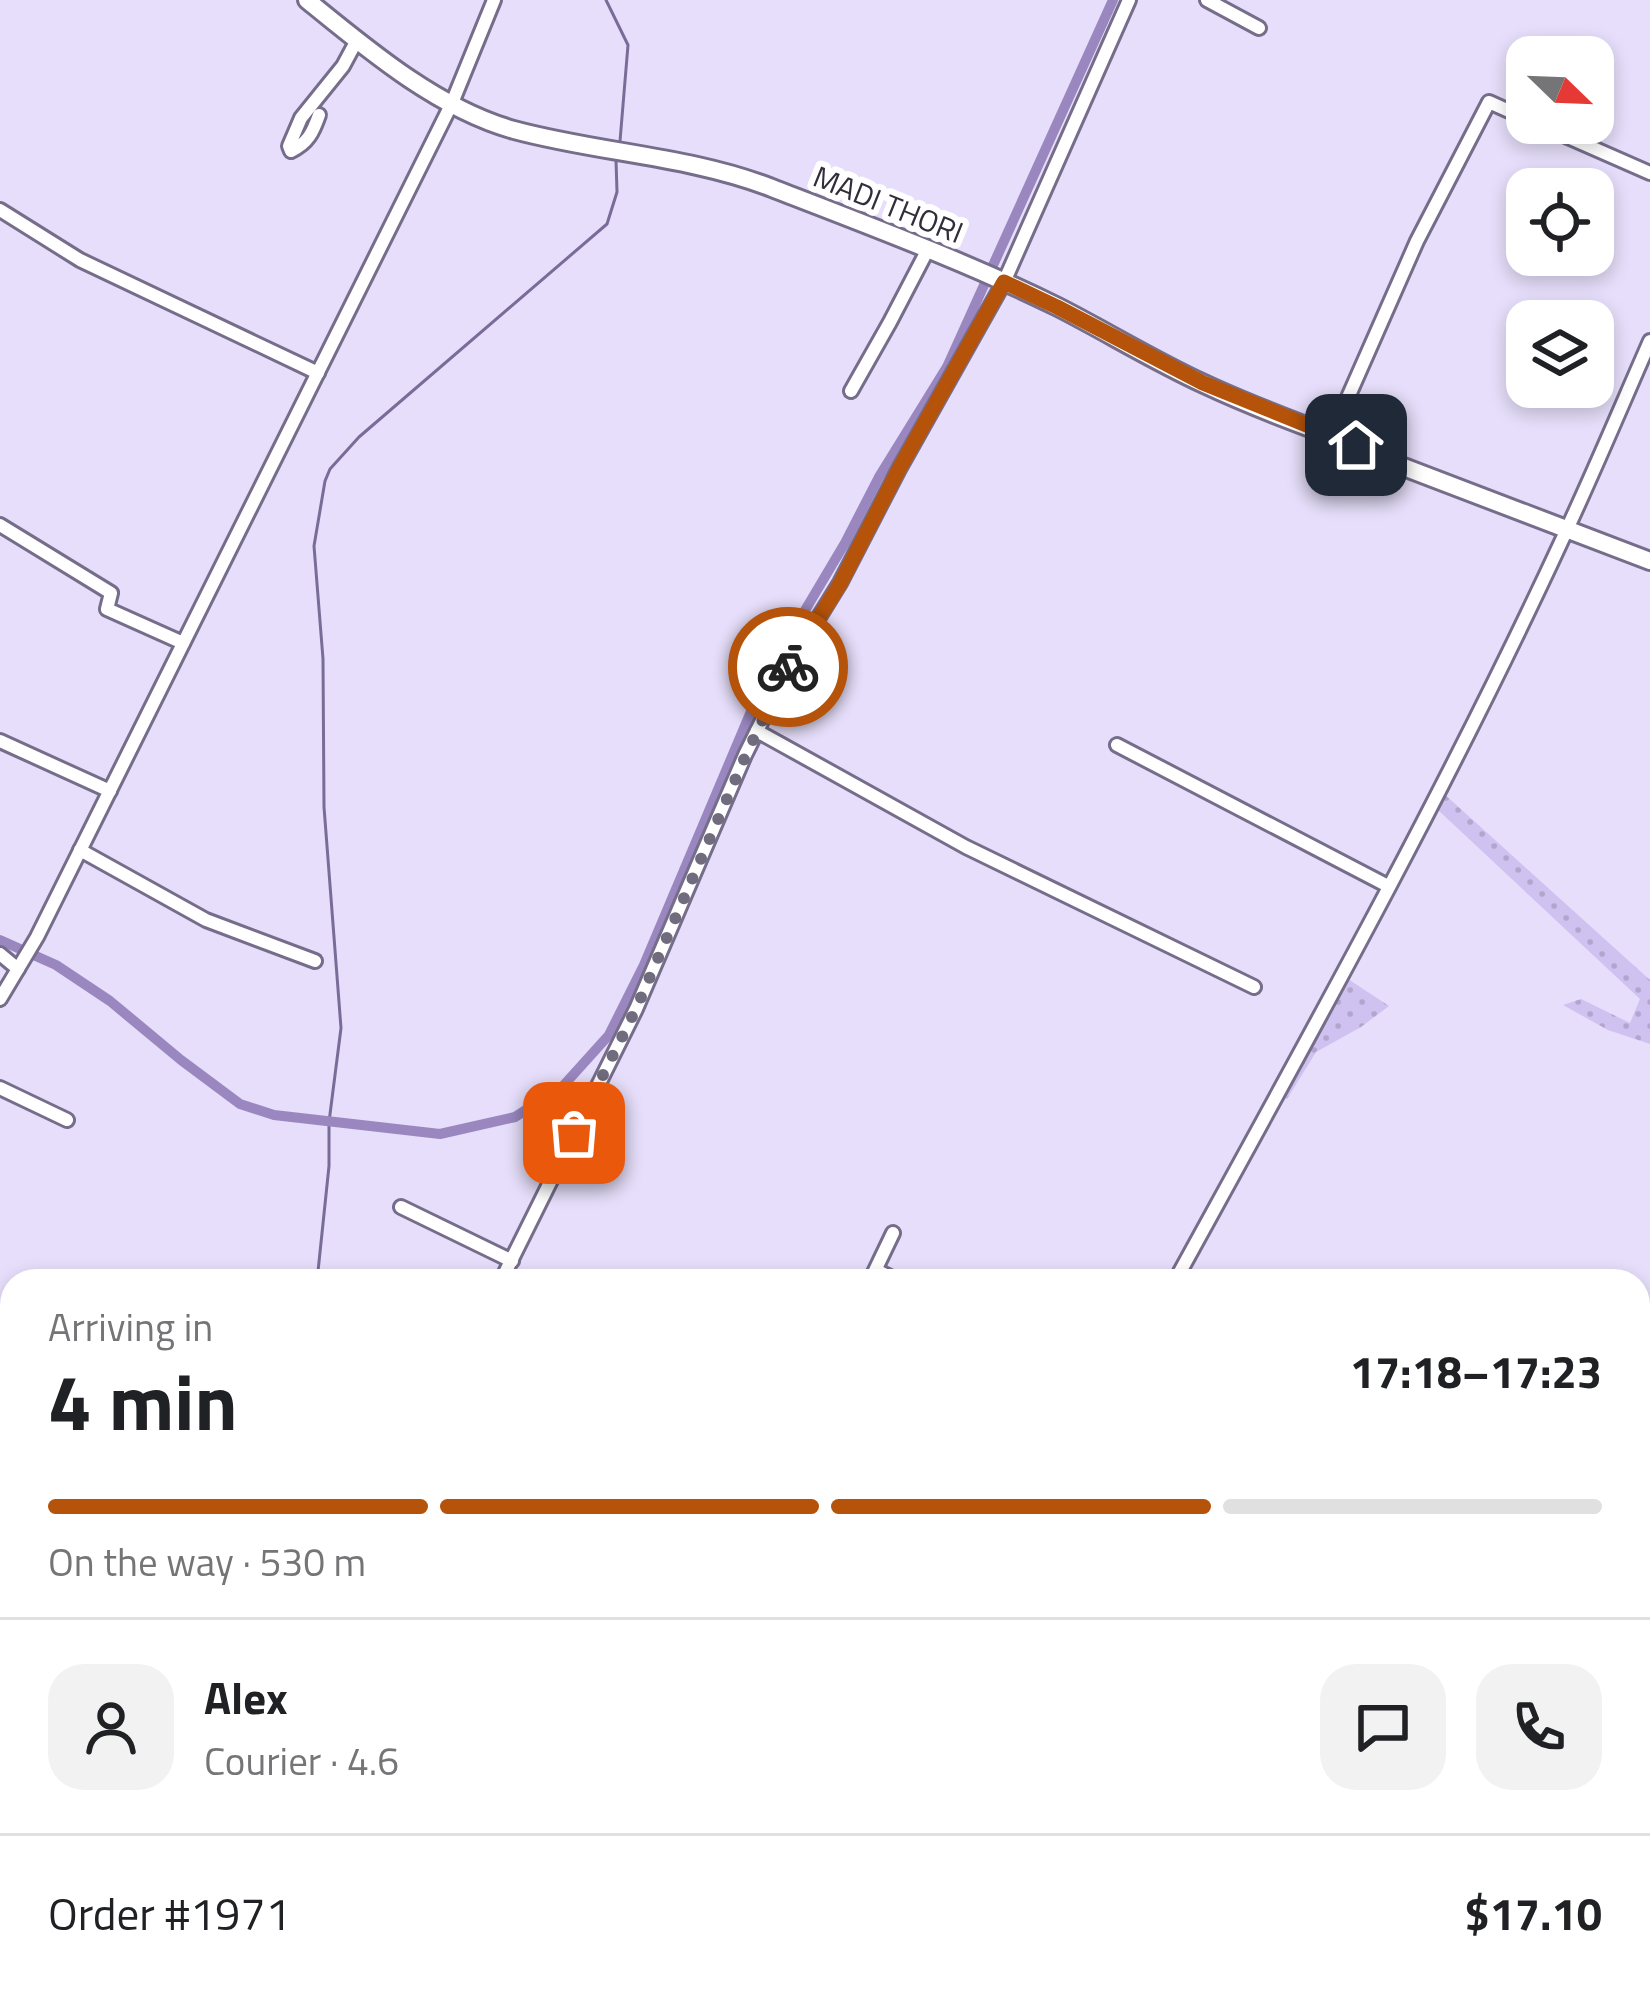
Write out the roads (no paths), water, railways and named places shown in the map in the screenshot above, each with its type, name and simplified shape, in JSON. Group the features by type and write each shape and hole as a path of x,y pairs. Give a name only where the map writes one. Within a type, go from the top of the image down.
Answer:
{"main road":[{"name":"MADI THORI","path":"307,0 357,40 452,103 509,128 694,165 766,185 1000,280 1203,383 1380,458 1650,561"}],"street":[{"path":"0,999 37,937 452,103 494,0"},
{"path":"508,1269 636,1009 757,731 1000,280 1129,0"},
{"path":"1207,0 1259,28"},
{"path":"319,115 304,145 291,151 301,118 344,66 357,40"},
{"path":"1331,436 1418,241 1489,102 1506,110"},
{"path":"1584,144 1650,173"},
{"path":"0,211 80,260 318,373"},
{"path":"850,391 927,251"},
{"path":"1181,1269 1487,694 1568,528 1650,341"},
{"path":"0,525 111,593 107,609 183,643"},
{"path":"757,731 966,847 1254,987"},
{"path":"0,741 110,791"},
{"path":"1117,745 1388,886"},
{"path":"80,850 206,920 316,961"},
{"path":"0,954 19,967"},
{"path":"0,1088 67,1120"},
{"path":"400,1208 512,1261"},
{"path":"876,1269 893,1234"}],"waterway":[{"path":"606,0 628,45 620,141"},
{"path":"0,940 56,965 110,1001 240,1104 274,1115 440,1134 515,1117 563,1086 609,1035 644,965 766,676 947,367 1113,0"},
{"path":"318,1269 341,1028 324,807 323,659 314,546 325,481 359,437 607,224 617,192 616,160"}]}
